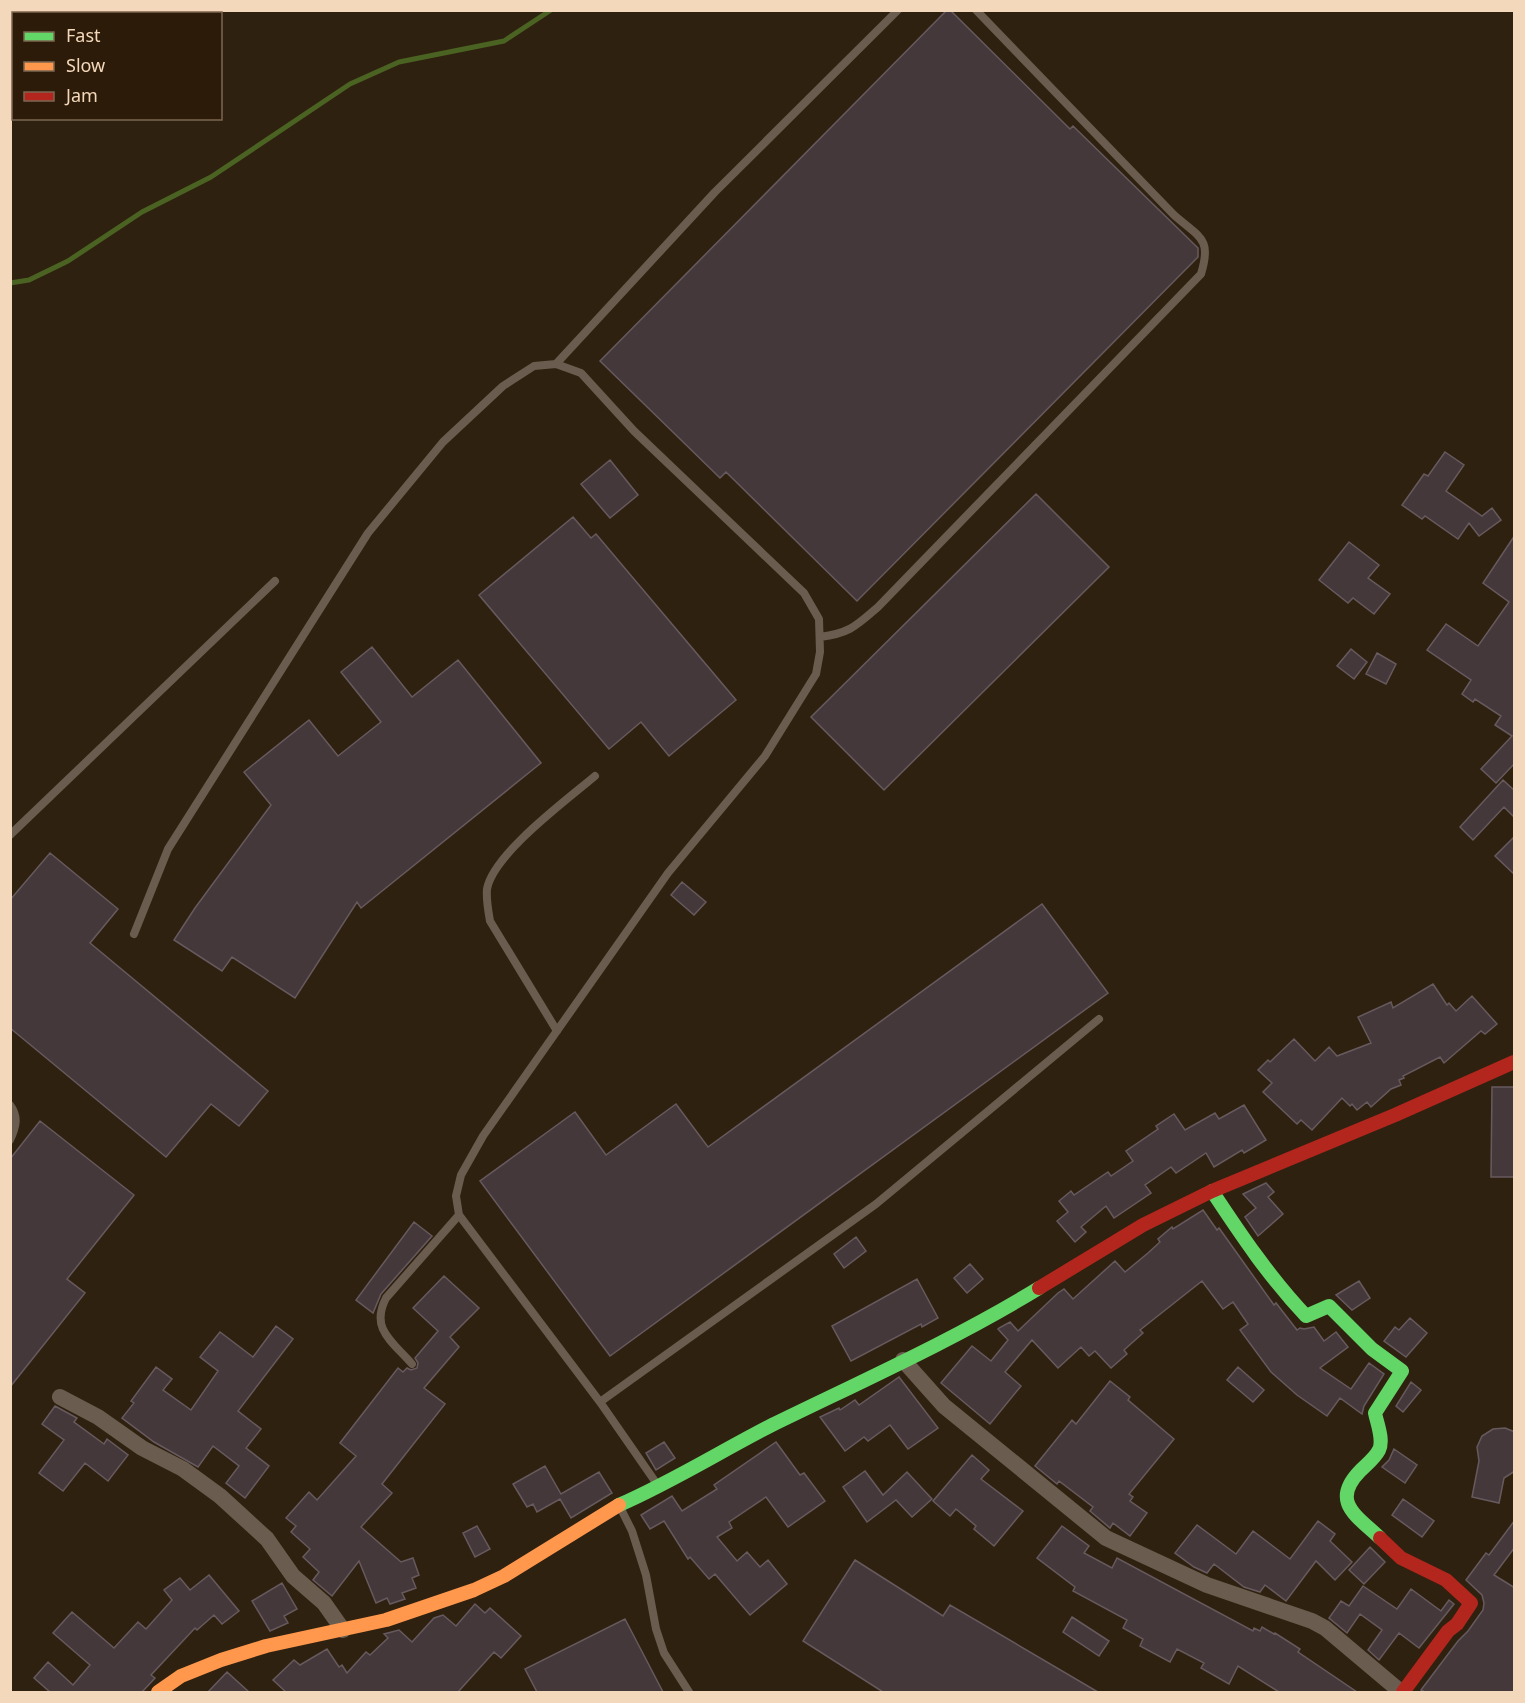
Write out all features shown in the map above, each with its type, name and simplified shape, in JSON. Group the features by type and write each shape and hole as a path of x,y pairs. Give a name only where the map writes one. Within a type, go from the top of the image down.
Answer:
{"street":[{"path":"158,1692 181,1676 221,1660 266,1646 386,1620 474,1590 504,1576 619,1505 660,1487 753,1435 997,1314 1143,1225 1212,1191 1515,1062"},
{"path":"903,1360 952,1414 1106,1538 1207,1585 1312,1621 1325,1628 1402,1692 1448,1631 1457,1624 1471,1603 1446,1580 1401,1558 1348,1507 1345,1493 1351,1480 1380,1451 1381,1443 1374,1413 1402,1371 1372,1349 1329,1306 1306,1316 1246,1243 1212,1191"},
{"path":"60,1396 98,1417 142,1448 183,1469 220,1496 267,1539 293,1576 324,1603 343,1630"}],"lane":[{"path":"556,364 715,192 898,10"},
{"path":"820,637 832,636 852,629 878,607 1200,274 1204,262 1205,243 1174,215 976,10"},
{"path":"134,934 168,849 368,533 443,442 503,386 534,366 556,364 581,373 634,432 804,593 819,619 820,652 816,674 765,756 668,873 483,1136 461,1175 456,1196 459,1215 600,1402 660,1487"},
{"path":"10,835 275,581"},
{"path":"557,1031 490,921 487,888 493,872 513,848 547,816 596,776"},
{"path":"600,1402 876,1204 1099,1019"},
{"path":"10,1105 16,1113 16,1126 10,1140"},
{"path":"412,1364 381,1328 380,1310 386,1298 459,1215"},
{"path":"619,1505 632,1531 646,1575 656,1629 664,1653 689,1692"}],"building":[{"path":"947,10 950,10 1070,129 1073,126 1198,248 1198,257 857,601 726,472 720,478 600,361"},
{"path":"1445,452 1464,465 1446,491 1482,516 1492,508 1501,520 1479,536 1469,523 1458,539 1425,516 1422,519 1402,505 1424,474 1428,476"},
{"path":"610,460 638,495 610,518 581,484"},
{"path":"1036,494 1109,567 884,790 811,717"},
{"path":"573,517 591,538 596,534 736,700 669,756 641,722 609,749 479,595"},
{"path":"1515,535 1515,763 1496,783 1481,769 1512,736 1495,725 1501,716 1475,699 1473,702 1462,694 1471,680 1427,650 1446,624 1478,646 1509,602 1483,583"},
{"path":"1349,542 1379,565 1368,578 1390,594 1374,614 1353,598 1348,603 1319,580"},
{"path":"372,647 412,697 458,660 541,763 361,908 357,902 295,998 232,957 222,971 174,940 271,805 244,772 309,720 338,756 381,722 341,672"},
{"path":"1351,649 1367,662 1354,679 1337,666"},
{"path":"1377,653 1396,664 1386,684 1366,674"},
{"path":"1503,780 1515,791 1515,818 1504,807 1473,840 1460,827"},
{"path":"1515,836 1515,875 1495,856"},
{"path":"50,853 118,909 90,943 268,1091 239,1126 211,1104 166,1157 10,1028 10,900"},
{"path":"682,882 706,902 694,915 671,895"},
{"path":"1042,904 1108,993 610,1356 480,1181 575,1112 606,1155 676,1104 708,1147"},
{"path":"1433,984 1447,1005 1449,1003 1456,1011 1472,996 1497,1024 1485,1034 1481,1031 1444,1063 1440,1057 1403,1076 1404,1078 1399,1080 1401,1085 1391,1089 1371,1107 1367,1102 1357,1110 1342,1098 1312,1130 1301,1120 1297,1124 1263,1092 1272,1083 1258,1070 1294,1039 1315,1061 1329,1047 1337,1056 1371,1043 1358,1017 1391,1002 1393,1008"},
{"path":"1492,1087 1515,1087 1515,1177 1491,1177"},
{"path":"1244,1105 1266,1140 1244,1153 1242,1150 1214,1167 1206,1153 1176,1173 1171,1167 1145,1185 1151,1193 1114,1218 1106,1206 1081,1227 1086,1232 1075,1242 1057,1221 1068,1212 1059,1201 1071,1191 1074,1195 1108,1172 1111,1176 1133,1161 1126,1151 1158,1129 1156,1126 1174,1114 1185,1130 1215,1113 1219,1119"},
{"path":"40,1121 134,1195 67,1279 85,1293 10,1387 10,1159"},
{"path":"1266,1183 1274,1192 1268,1197 1283,1214 1258,1236 1245,1217 1256,1208 1243,1194"},
{"path":"1203,1210 1217,1230 1219,1228 1274,1305 1276,1303 1297,1330 1314,1327 1324,1341 1336,1332 1348,1347 1320,1368 1351,1389 1369,1363 1384,1374 1364,1406 1362,1414 1340,1398 1327,1416 1297,1395 1271,1372 1240,1330 1248,1324 1233,1302 1223,1309 1202,1281 1140,1330 1143,1333 1124,1350 1127,1354 1111,1368 1095,1351 1089,1356 1081,1347 1058,1368 1032,1340 1005,1372 1021,1386 990,1424 941,1383 972,1346 991,1361 1008,1340 999,1328 1010,1322 1018,1331 1058,1293 1064,1289 1073,1299 1115,1261 1125,1272 1160,1242 1158,1239 1172,1227 1173,1229"},
{"path":"414,1222 432,1236 381,1294 373,1313 356,1300"},
{"path":"856,1237 866,1251 844,1268 834,1254"},
{"path":"970,1264 983,1279 967,1293 954,1278"},
{"path":"444,1276 479,1308 450,1337 459,1347 424,1388 445,1404 382,1484 392,1493 361,1527 401,1562 413,1558 419,1575 412,1578 416,1588 402,1593 405,1599 390,1604 387,1598 376,1603 359,1561 332,1596 313,1580 319,1572 303,1557 310,1549 291,1532 296,1526 286,1518 309,1492 317,1500 356,1456 340,1443 398,1368 403,1372 407,1368 411,1370 417,1368 418,1363 415,1358 438,1331 413,1308"},
{"path":"917,1279 938,1318 922,1327 921,1324 851,1361 832,1326"},
{"path":"1359,1281 1370,1298 1352,1310 1336,1295"},
{"path":"1410,1318 1427,1333 1406,1357 1384,1341 1395,1327 1399,1330"},
{"path":"276,1326 293,1339 238,1411 261,1429 246,1448 269,1466 245,1498 226,1483 239,1466 213,1446 198,1467 154,1442 122,1418 134,1403 131,1401 156,1367 172,1379 163,1390 191,1410 218,1371 200,1357 220,1332 253,1357"},
{"path":"1238,1367 1264,1390 1253,1402 1227,1380"},
{"path":"899,1377 938,1428 908,1449 890,1425 868,1441 864,1437 845,1451 820,1417 839,1408 840,1410 855,1400 859,1405"},
{"path":"1110,1381 1130,1397 1128,1400 1174,1439 1129,1494 1133,1497 1130,1501 1147,1513 1130,1536 1113,1523 1110,1528 1090,1511 1093,1507 1059,1481 1057,1484 1035,1466 1072,1420 1076,1424"},
{"path":"1411,1382 1421,1390 1403,1412 1396,1406"},
{"path":"55,1406 77,1418 74,1422 104,1444 107,1439 128,1455 108,1481 85,1463 63,1491 39,1473 64,1440 42,1424"},
{"path":"1505,1428 1515,1432 1515,1471 1504,1478 1499,1503 1472,1497 1479,1461 1477,1447 1482,1436 1493,1429"},
{"path":"664,1442 675,1458 656,1470 646,1453"},
{"path":"776,1442 800,1475 804,1473 825,1501 788,1527 766,1497 729,1522 732,1528 717,1537 737,1561 747,1552 760,1567 768,1560 787,1584 750,1615 715,1574 709,1579 690,1557 688,1559 664,1521 650,1529 641,1515 672,1496 682,1511 717,1489 714,1485"},
{"path":"1394,1449 1417,1465 1405,1483 1382,1467 1389,1460"},
{"path":"972,1455 989,1470 981,1479 1023,1511 994,1546 956,1509 950,1516 933,1501"},
{"path":"545,1466 561,1494 599,1472 612,1493 571,1518 560,1499 537,1512 533,1504 527,1507 513,1484"},
{"path":"865,1471 883,1495 907,1472 932,1499 912,1517 896,1500 867,1522 843,1487"},
{"path":"1403,1499 1434,1521 1422,1537 1392,1515"},
{"path":"1515,1520 1515,1547 1494,1575 1515,1588 1515,1692 1425,1692 1421,1690 1483,1610 1482,1595 1466,1580 1486,1553 1489,1555"},
{"path":"1318,1521 1335,1534 1330,1541 1352,1562 1335,1580 1316,1561 1286,1601 1265,1585 1260,1592 1244,1587 1214,1564 1207,1573 1194,1567 1175,1553 1197,1525 1236,1554 1253,1531 1290,1559"},
{"path":"477,1526 490,1549 475,1557 463,1533"},
{"path":"1062,1526 1089,1546 1084,1553 1112,1568 1117,1558 1253,1631 1254,1628 1260,1631 1262,1627 1275,1633 1300,1649 1298,1652 1357,1692 1279,1692 1238,1666 1229,1684 1201,1668 1204,1663 1177,1649 1170,1662 1140,1646 1143,1639 1123,1628 1127,1620 1073,1591 1075,1587 1037,1558"},
{"path":"1370,1547 1385,1562 1364,1584 1349,1570"},
{"path":"855,1560 943,1616 950,1605 1098,1692 883,1692 803,1641"},
{"path":"209,1575 239,1611 222,1624 214,1615 197,1630 195,1628 151,1675 155,1678 142,1692 50,1692 34,1678 48,1662 73,1685 90,1665 53,1633 72,1612 114,1648 138,1622 146,1629 172,1600 164,1590 180,1578 190,1590"},
{"path":"282,1583 297,1609 284,1616 288,1623 270,1631 252,1601"},
{"path":"1363,1586 1397,1609 1411,1589 1441,1611 1449,1600 1454,1604 1419,1648 1399,1633 1379,1660 1368,1650 1382,1630 1360,1614 1347,1633 1329,1618 1341,1601 1349,1606"},
{"path":"475,1604 485,1613 490,1608 521,1636 501,1658 494,1652 458,1692 286,1692 273,1680 294,1660 300,1665 327,1649 339,1667 342,1665 347,1673 366,1652 370,1655 388,1638 384,1634 399,1630 412,1642 434,1618 443,1615 456,1626"},
{"path":"1072,1617 1109,1641 1099,1656 1063,1632"},
{"path":"625,1619 663,1692 537,1692 525,1669"},
{"path":"227,1672 249,1692 208,1692"}],"waterway":[{"path":"10,283 29,280 68,261 142,212 211,177 350,84 399,62 504,41 551,10"}],"traffic: fast":[{"path":"1212,1191 1268,1271 1306,1316 1329,1306 1372,1349 1402,1371 1375,1413 1380,1437 1379,1450 1351,1482 1347,1491 1350,1508 1380,1538"},
{"path":"619,1505 772,1425 941,1343 1039,1288"}],"traffic: slow":[{"path":"158,1692 181,1676 221,1660 266,1646 386,1620 474,1590 504,1576 619,1505"}],"traffic: jam":[{"path":"1039,1288 1143,1225 1212,1191 1395,1115 1514,1062"},
{"path":"1380,1538 1401,1558 1446,1580 1471,1603 1403,1692"}]}
